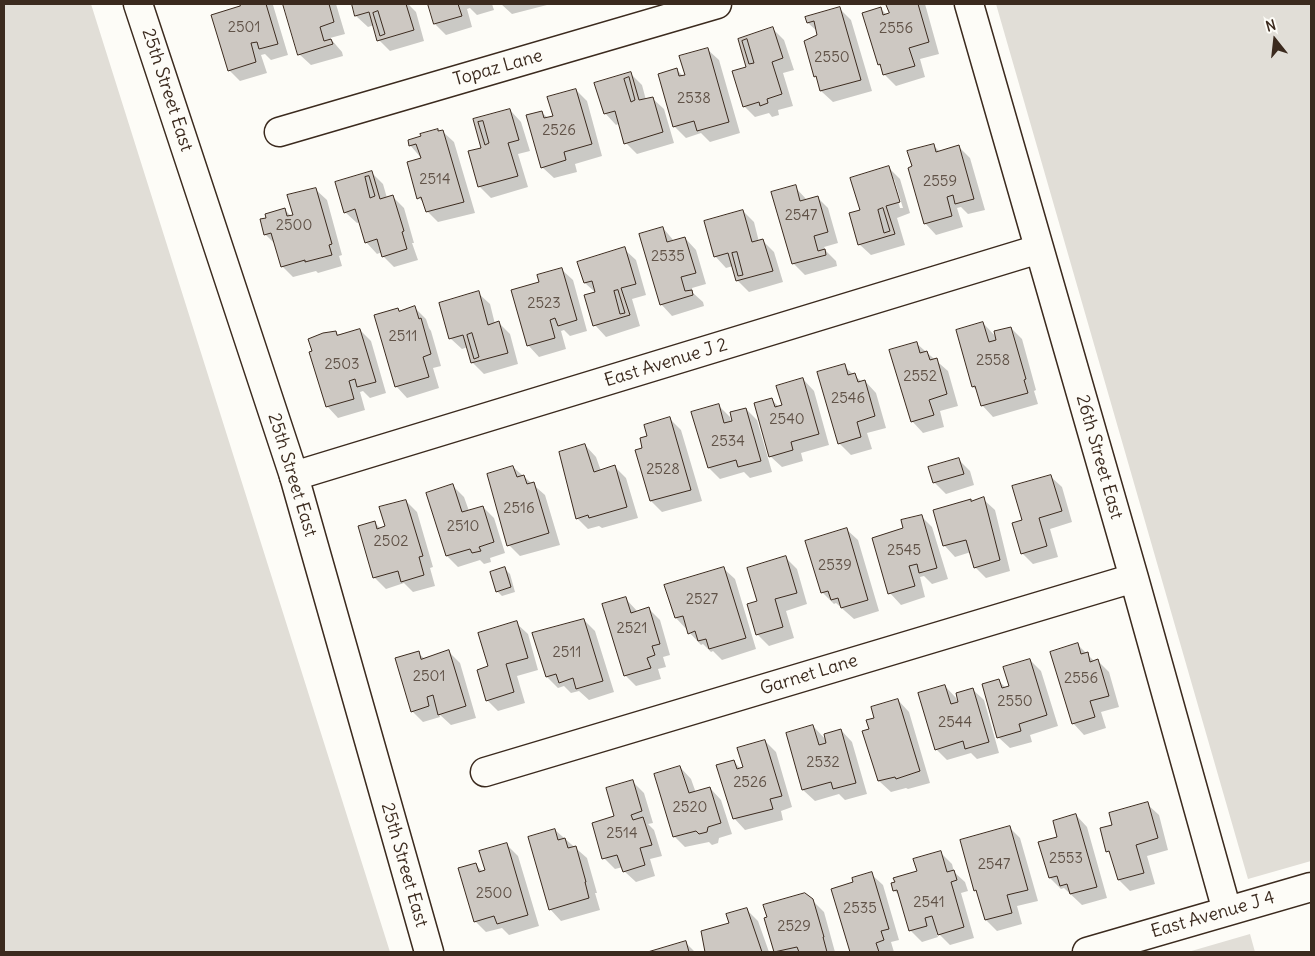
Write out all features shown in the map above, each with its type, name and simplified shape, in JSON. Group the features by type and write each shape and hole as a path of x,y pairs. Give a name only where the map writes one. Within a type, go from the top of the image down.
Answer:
{"street":[{"name":"25th Street East","path":"138,4 294,476 428,952"},
{"name":"Topaz Lane","path":"279,132 717,4"},
{"name":"26th Street East","path":"969,4 1134,578 1227,911"},
{"name":"East Avenue J 2","path":"294,476 1039,249"},
{"name":"Garnet Lane","path":"485,772 1134,578"},
{"name":"East Avenue J 4","path":"1087,952 1311,887"}],"shaded area":[{"path":"4,4 91,4 390,952 4,952"},
{"path":"996,4 1311,4 1311,861 1248,879"},
{"path":"1250,934 1255,952 1188,952"}],"building":[{"path":"240,4 266,4 278,44 259,49 257,42 251,43 256,62 228,71 211,15 240,6"},
{"path":"283,4 329,4 334,22 320,27 324,41 331,39 333,44 298,55"},
{"path":"352,4 406,4 414,30 377,41 369,12 355,16","holes":["378,11 385,34 380,36 373,13"]},
{"path":"428,4 458,4 462,16 434,24"},
{"path":"886,4 918,4 929,42 909,48 915,66 883,75 880,64 878,65 862,13 881,7 883,15 889,13"},
{"path":"840,7 861,80 820,91 804,41 817,35 814,21 807,23 805,17"},
{"path":"773,27 783,58 772,62 782,94 767,99 768,103 760,106 759,102 743,107 732,71 746,67 738,39","holes":["747,39 754,63 749,64 742,41"]},
{"path":"708,48 729,122 697,131 694,121 673,127 658,74 677,68 679,76 685,75 679,56"},
{"path":"631,72 639,100 653,97 663,132 624,144 615,111 604,114 594,83","holes":["629,77 635,100 631,102 624,79"]},
{"path":"576,89 592,144 564,152 566,160 541,168 526,115 542,111 544,118 553,116 547,97"},
{"path":"510,109 519,140 508,143 518,176 478,187 468,151 481,148 473,119","holes":["483,121 489,143 485,145 478,122"]},
{"path":"438,129 438,131 443,130 464,202 426,212 421,197 417,199 407,162 421,158 416,144 409,146 408,140 421,136 420,134"},
{"path":"934,144 936,152 959,145 974,199 955,204 953,195 947,197 952,216 924,224 908,168 912,166 907,151"},
{"path":"889,166 900,202 886,206 895,234 858,245 849,213 860,210 850,178","holes":["883,208 890,231 884,233 878,210"]},
{"path":"372,171 380,199 393,195 404,231 402,232 407,249 382,257 377,239 365,243 355,209 344,213 335,182","holes":["369,176 375,196 370,198 365,177"]},
{"path":"796,185 800,201 818,196 828,232 814,236 818,251 825,249 826,255 792,264 771,192"},
{"path":"316,188 332,244 329,245 332,255 281,267 271,233 264,235 260,219 266,218 265,214 285,208 287,216 293,215 287,195"},
{"path":"743,210 752,242 763,239 773,271 736,281 728,253 714,257 704,221","holes":["737,252 743,275 738,276 732,253"]},
{"path":"663,227 667,242 685,237 696,273 681,277 685,291 692,290 693,295 660,305 639,234"},
{"path":"625,247 636,284 621,288 630,315 593,326 584,295 595,292 592,281 584,283 577,262","holes":["618,290 625,313 620,314 614,291"]},
{"path":"562,268 577,320 558,326 555,318 550,320 555,338 527,346 511,290 539,282 537,275"},
{"path":"479,291 488,325 499,321 508,353 471,363 463,335 449,339 439,303","holes":["472,333 479,357 474,359 467,335"]},
{"path":"415,306 419,319 421,318 431,354 423,357 429,377 395,387 374,315 398,308 399,311"},
{"path":"983,322 989,342 996,340 994,331 1011,327 1026,379 1024,380 1028,393 981,406 975,386 972,387 956,330"},
{"path":"360,329 376,382 357,387 355,379 349,381 354,399 326,407 309,352 312,351 308,339 323,333 336,331 337,335"},
{"path":"917,342 920,353 927,351 930,360 937,358 947,394 929,400 934,415 911,422 889,350"},
{"path":"845,364 848,375 855,373 858,382 865,380 875,416 857,422 861,437 838,444 817,372"},
{"path":"803,378 819,434 791,442 793,450 769,457 754,403 772,398 775,407 782,405 776,386"},
{"path":"719,404 724,423 732,421 730,412 746,408 761,461 738,467 736,460 708,468 691,412"},
{"path":"670,417 691,490 650,501 635,450 642,448 640,438 647,436 644,425"},
{"path":"585,444 594,472 615,465 627,507 589,518 588,515 576,519 559,452"},
{"path":"959,458 964,474 933,483 928,467"},
{"path":"513,466 517,477 524,475 527,484 534,482 549,533 507,546 487,474"},
{"path":"1051,475 1062,511 1039,518 1047,546 1021,554 1012,523 1022,520 1012,486"},
{"path":"453,484 462,512 483,506 494,542 479,547 481,551 472,553 470,549 446,556 426,493"},
{"path":"984,497 1000,560 974,568 966,540 943,546 933,510"},
{"path":"406,500 423,556 419,557 424,575 401,582 398,571 373,578 358,526 375,521 377,529 385,526 379,507"},
{"path":"922,515 937,568 919,573 917,564 909,566 915,586 888,594 872,538 903,528 901,520"},
{"path":"847,528 868,600 841,608 838,598 831,600 828,591 821,593 805,541"},
{"path":"786,556 797,593 775,599 783,627 756,635 747,604 757,601 747,568"},
{"path":"505,567 511,587 496,592 490,572"},
{"path":"724,567 746,638 709,649 706,639 698,641 695,631 688,634 683,616 675,618 664,585"},
{"path":"626,597 631,613 649,607 660,644 652,646 655,655 647,658 651,668 624,676 602,604"},
{"path":"584,619 603,681 576,689 573,678 559,683 556,674 546,677 532,633"},
{"path":"517,621 528,658 506,664 514,692 486,701 477,670 488,666 478,633"},
{"path":"1078,643 1081,654 1088,652 1090,662 1098,659 1109,696 1090,701 1095,717 1072,724 1050,652"},
{"path":"449,650 466,706 438,715 433,695 427,697 429,706 411,712 395,658 419,651 421,659"},
{"path":"1030,659 1047,715 1019,724 1021,731 997,738 982,684 999,679 1002,688 1009,686 1003,667"},
{"path":"945,685 951,704 958,702 956,693 973,688 989,742 965,749 963,741 935,750 918,693"},
{"path":"898,699 920,771 896,779 895,777 878,781 862,731 869,729 866,720 874,718 871,707"},
{"path":"813,725 819,745 826,743 824,734 841,729 856,783 833,789 831,782 802,790 786,733"},
{"path":"765,740 782,796 770,799 773,809 733,819 716,765 734,760 737,769 743,767 737,748"},
{"path":"680,766 689,793 710,787 721,823 708,827 707,832 699,834 696,831 673,837 654,774"},
{"path":"633,780 642,811 631,815 633,820 643,817 652,845 640,848 645,865 623,872 617,855 602,859 592,823 614,816 606,788"},
{"path":"1148,802 1158,838 1136,845 1144,873 1118,880 1109,851 1106,852 1100,828 1112,825 1109,813"},
{"path":"1076,814 1097,887 1070,894 1067,884 1060,886 1057,876 1049,878 1038,842 1057,837 1053,821"},
{"path":"1010,826 1028,890 1007,895 1012,913 985,920 976,890 974,891 960,840"},
{"path":"555,829 558,840 565,838 568,848 576,846 589,898 549,910 528,837"},
{"path":"507,843 528,915 497,924 494,916 474,922 458,868 476,863 479,872 485,870 479,851"},
{"path":"941,851 947,872 954,870 957,880 951,882 964,927 938,935 932,916 925,918 927,926 909,931 897,890 893,891 891,883 895,882 893,878 917,871 913,859"},
{"path":"872,872 889,929 881,931 884,940 876,943 879,952 850,952 831,889 853,882 852,878"},
{"path":"805,893 813,899 827,952 799,952 797,947 774,952 764,918 767,917 763,905"},
{"path":"747,908 762,952 705,952 701,931 729,923 726,914"},
{"path":"686,941 689,952 648,952"}]}
